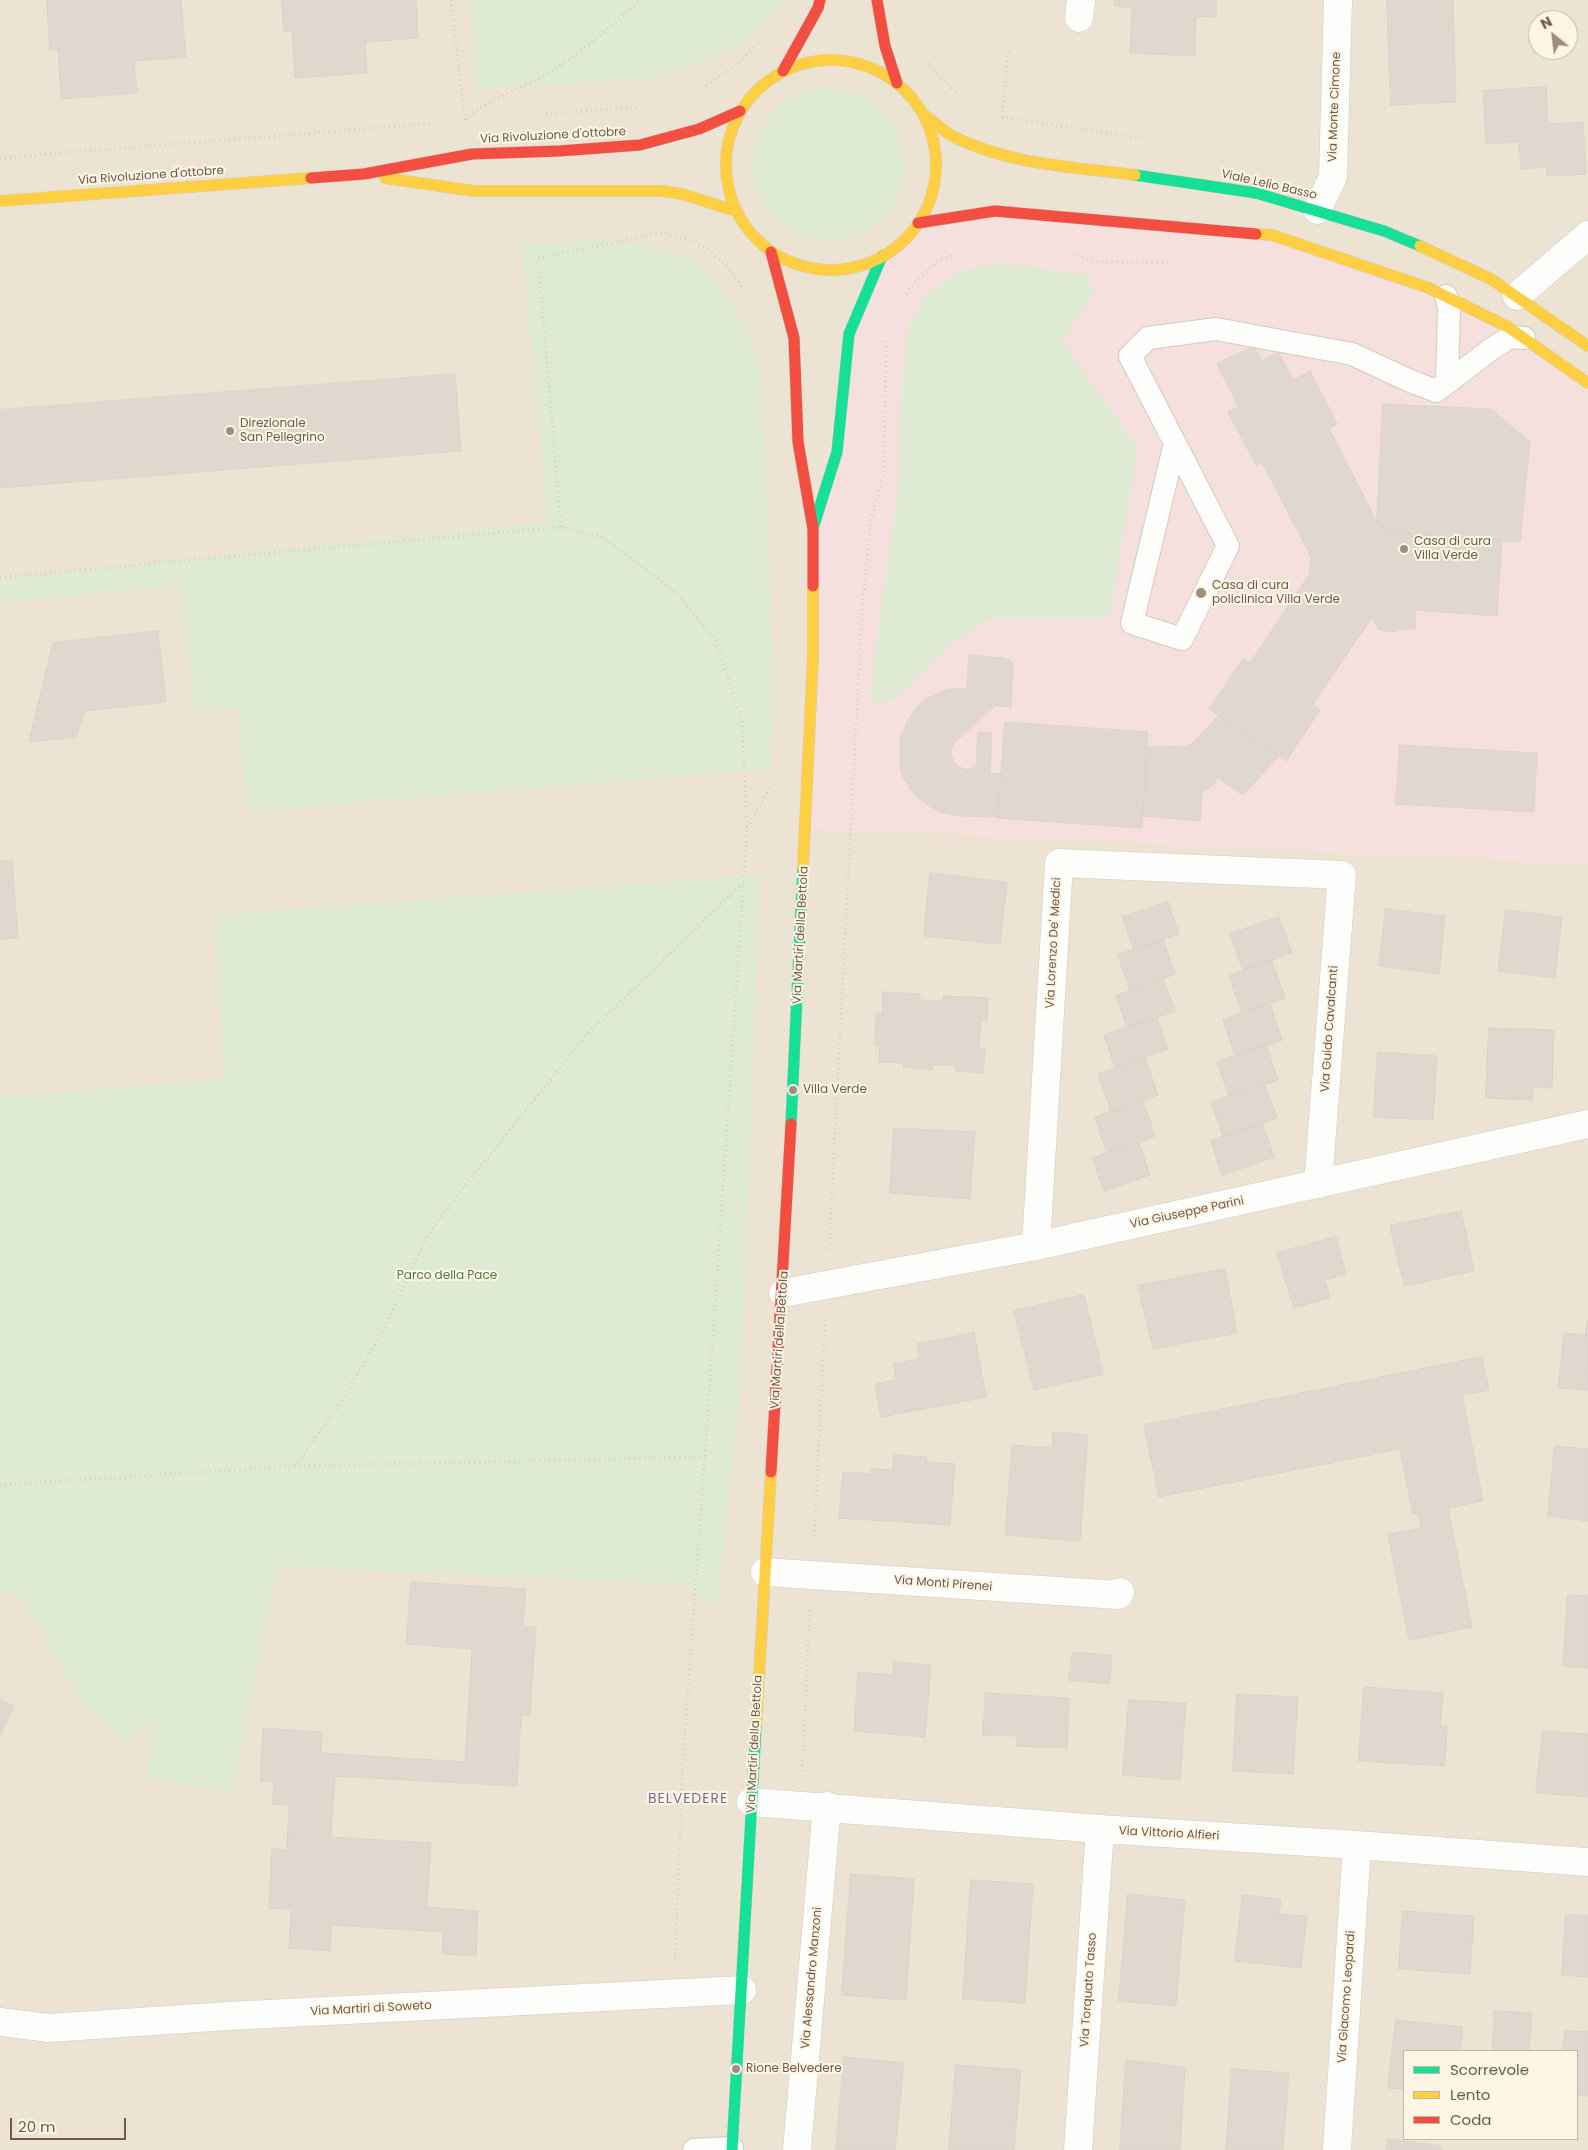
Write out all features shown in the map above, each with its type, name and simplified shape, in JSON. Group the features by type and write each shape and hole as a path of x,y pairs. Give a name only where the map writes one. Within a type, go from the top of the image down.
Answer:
{"main road":[{"path":"783,71 818,8 820,0"},
{"path":"877,0 886,46 897,83"},
{"path":"829,60 853,62 876,70 897,83 907,92 924,114 934,141 936,170 931,198 918,223 902,242 882,256 855,267 826,270 797,264 771,252 751,234 736,211 728,191 726,150 731,130 740,111 752,95 766,82 783,71 806,63 829,60"},
{"name":"Via Rivoluzione d'ottobre","path":"0,202 364,174 472,154 559,151 640,145 699,129 740,111"},
{"name":"Viale Lelio Basso","path":"924,114 954,136 999,155 1029,162 1147,176 1238,190 1316,210 1384,231 1437,252 1491,279 1588,346"},
{"name":"Via Rivoluzione d'ottobre","path":"364,174 474,191 663,191 682,194 736,211"},
{"path":"918,223 995,211 1272,236 1429,288 1508,327 1588,383"},
{"name":"Via Martiri della Bettola","path":"732,2149 751,1802 783,1293 813,656 813,529 798,442 794,338 771,252"},
{"name":"Via Martiri della Bettola","path":"813,529 836,452 849,334 882,256"}],"street":[{"name":"Via Monte Cimone","path":"1316,210 1333,177 1338,0"},
{"path":"1517,296 1581,250"},
{"name":"Via Lorenzo De' Medici","path":"1036,1246 1059,863 1342,875"},
{"name":"Via Guido Cavalcanti","path":"1318,1184 1342,875"},
{"name":"Via Giuseppe Parini","path":"783,1293 1036,1246 1588,1124"},
{"name":"Via Monti Pirenei","path":"765,1572 1119,1595 1120,1592"},
{"name":"Via Vittorio Alfieri","path":"751,1802 827,1806 1100,1829 1588,1862"},
{"name":"Via Alessandro Manzoni","path":"797,2150 827,1806"},
{"name":"Via Torquato Tasso","path":"1078,2150 1100,1829"},
{"name":"Via Giacomo Leopardi","path":"1337,2150 1357,1845"},
{"name":"Via Martiri di Soweto","path":"0,2022 49,2028 238,2016 742,1990"}],"lane":[{"path":"1446,296 1449,306 1447,383"},
{"path":"1175,443 1132,624 1182,639 1228,546 1175,443 1130,356 1148,338 1216,329 1352,354 1436,391 1510,337 1524,338"},
{"path":"694,2150 732,2149"}],"path":[{"path":"451,0 465,121"},
{"path":"455,122 465,121 478,107 552,71 607,30 640,0"},
{"path":"697,91 736,66 762,38"},
{"path":"927,60 937,74 962,98"},
{"path":"994,114 1002,117"},
{"path":"0,158 445,122"},
{"path":"561,527 538,258 662,233 687,239 707,249 726,265 749,297"},
{"path":"905,296 909,288 938,261 959,252"},
{"path":"1066,252 1092,261 1174,263"},
{"path":"801,1779 862,608 871,521 884,474 886,336 849,334"},
{"path":"0,577 561,527 604,538 626,554 677,593 717,643 742,720 747,829 683,1758 675,1962 684,1962"},
{"path":"747,829 776,778"},
{"path":"294,1466 343,1399 386,1325 426,1238 456,1197 587,1034 742,883"},
{"path":"0,1485 294,1466 705,1457"}],"shaded area":[{"path":"0,0 1588,0 1588,2150 0,2150"},
{"name":"Casa di cura policlinica Villa Verde","path":"995,211 1272,235 1429,288 1588,383 1588,864 806,828 813,529 843,375 882,256 896,247 918,223"}],"green space":[{"path":"471,0 782,0 777,12 743,43 694,66 653,79 476,89"},
{"path":"829,88 844,89 858,93 883,110 900,135 904,149 904,179 900,193 883,218 858,235 844,239 829,240 814,239 800,235 775,218 758,193 754,179 753,164 754,149 758,135 775,110 800,93 814,89"},
{"path":"616,241 650,246 672,253 694,262 708,271 728,297 742,321 756,359 762,387 774,689 770,769 247,812 238,708 195,711 180,585 0,603 0,579 548,522 522,243"},
{"path":"1005,263 1087,275 1094,293 1063,341 1138,449 1109,619 990,619 949,646 894,700 870,702 880,614 899,486 899,417 908,327 928,293 962,270"},
{"name":"Parco della Pace","path":"760,875 741,1385 717,1608 679,1584 278,1567 232,1793 147,1778 151,1720 124,1742 86,1708 21,1597 0,1590 0,1097 224,1079 215,915"}],"building":[{"path":"47,0 181,0 186,57 134,61 137,93 61,99 58,50 50,50"},
{"path":"282,0 416,0 418,38 365,42 367,73 295,78 292,31 284,32"},
{"path":"1115,0 1216,0 1216,17 1196,16 1195,56 1130,53 1132,8 1114,6"},
{"path":"1387,0 1453,0 1456,102 1391,105"},
{"path":"1546,87 1548,124 1583,122 1586,174 1547,176 1546,167 1521,169 1519,142 1486,144 1483,91"},
{"name":"Casa di cura Villa Verde","path":"1254,346 1262,361 1278,352 1293,380 1310,371 1337,424 1329,428 1377,522 1394,533 1502,540 1497,616 1416,610 1415,629 1397,629 1395,632 1379,630 1372,617 1313,704 1320,710 1286,761 1209,709 1243,659 1250,663 1309,575 1311,557 1262,462 1256,465 1228,412 1239,407 1217,364"},
{"name":"Direzionale San Pellegrino","path":"455,374 461,451 0,488 0,410"},
{"path":"1383,404 1491,409 1530,442 1520,542 1394,533 1377,522"},
{"path":"158,631 166,702 85,711 76,737 29,742 53,643"},
{"path":"969,655 1004,658 1011,661 1013,665 1011,707 995,706 956,741 951,749 952,758 958,767 969,770 970,768 976,768 978,732 992,733 990,773 1001,774 998,817 959,816 939,812 914,794 903,777 900,768 900,738 908,720 920,704 928,698 947,690 967,688"},
{"path":"1219,716 1279,756 1243,795 1218,778 1212,786 1202,791 1200,821 1143,816 1148,746 1185,747 1191,744"},
{"path":"1005,722 1148,732 1142,828 998,818"},
{"path":"1400,745 1537,753 1534,812 1396,804"},
{"path":"12,861 18,938 0,939 0,862"},
{"path":"930,873 1007,882 1000,944 924,936"},
{"path":"1168,902 1179,934 1134,950 1122,917"},
{"path":"1386,909 1445,916 1439,974 1379,966"},
{"path":"1506,910 1562,917 1555,978 1498,971"},
{"path":"1279,917 1292,953 1243,970 1230,934"},
{"path":"1163,940 1175,974 1130,991 1118,955"},
{"path":"1272,961 1285,998 1242,1013 1229,976"},
{"path":"1163,979 1175,1011 1127,1028 1116,996"},
{"path":"883,992 920,994 920,1000 943,1001 944,996 988,998 987,1021 981,1020 979,1049 985,1050 983,1073 955,1071 955,1065 933,1065 932,1070 907,1067 903,1069 904,1063 879,1062 880,1046 875,1046 876,1013 882,1014"},
{"path":"1270,1004 1282,1040 1235,1056 1223,1020"},
{"path":"1157,1017 1168,1049 1115,1068 1104,1035"},
{"path":"1489,1028 1554,1030 1552,1088 1533,1087 1532,1100 1486,1098"},
{"path":"1266,1045 1278,1080 1229,1096 1217,1062"},
{"path":"1378,1052 1437,1056 1433,1120 1374,1117"},
{"path":"1145,1058 1158,1095 1111,1112 1098,1074"},
{"path":"1265,1085 1277,1118 1223,1137 1211,1102"},
{"path":"1143,1100 1155,1136 1107,1153 1095,1117"},
{"path":"1262,1123 1274,1157 1222,1175 1211,1141"},
{"path":"894,1128 975,1132 970,1199 890,1193"},
{"path":"1139,1142 1150,1175 1104,1191 1092,1158"},
{"path":"1461,1211 1474,1271 1404,1286 1390,1226"},
{"path":"1336,1237 1346,1274 1325,1280 1330,1298 1294,1308 1277,1253"},
{"path":"1225,1269 1237,1333 1153,1349 1138,1286"},
{"path":"1084,1295 1103,1374 1034,1390 1014,1311"},
{"path":"1587,1321 1588,1390 1558,1388 1564,1333 1585,1335"},
{"path":"974,1333 986,1397 881,1417 875,1384 896,1380 894,1364 920,1359 917,1344"},
{"path":"1482,1357 1489,1390 1462,1395 1483,1501 1448,1508 1472,1627 1409,1640 1388,1534 1421,1528 1418,1513 1413,1514 1400,1449 1159,1497 1144,1425"},
{"path":"1053,1432 1088,1435 1080,1541 1005,1535 1012,1445 1052,1448"},
{"path":"1555,1446 1588,1449 1588,1521 1548,1516"},
{"path":"894,1455 927,1457 926,1462 955,1464 950,1525 839,1518 843,1472 871,1474 871,1469 893,1470"},
{"path":"411,1582 526,1589 523,1626 536,1627 530,1715 521,1715 517,1786 335,1776 331,1837 431,1843 427,1907 478,1911 476,1956 442,1954 443,1932 331,1925 330,1951 289,1948 291,1909 269,1908 272,1849 287,1850 289,1805 272,1804 274,1782 260,1781 263,1728 322,1732 321,1753 465,1762 472,1649 407,1644"},
{"path":"1568,1595 1588,1596 1588,1668 1563,1666"},
{"path":"1073,1652 1112,1655 1110,1684 1069,1680"},
{"path":"894,1662 931,1665 925,1737 854,1731 858,1672 893,1675"},
{"path":"1364,1687 1443,1693 1440,1726 1447,1726 1445,1766 1359,1761"},
{"path":"986,1693 1069,1698 1067,1748 1016,1746 1017,1736 983,1735"},
{"path":"1237,1694 1298,1697 1293,1774 1233,1771"},
{"path":"0,1700 14,1706 0,1736"},
{"path":"1129,1700 1186,1703 1180,1780 1123,1775"},
{"path":"1543,1731 1588,1734 1588,1797 1536,1793"},
{"path":"851,1874 914,1879 906,2000 842,1995"},
{"path":"971,1880 1033,1884 1025,2003 963,1999"},
{"path":"1128,1894 1185,1900 1176,2006 1119,2001"},
{"path":"1243,1895 1281,1899 1279,1914 1307,1916 1301,1968 1235,1961"},
{"path":"1403,1911 1474,1916 1470,1974 1399,1969"},
{"path":"1566,1914 1588,1916 1588,1977 1562,1975"},
{"path":"1495,2011 1532,2013 1529,2050 1492,2050"},
{"path":"1396,2020 1463,2027 1460,2050 1403,2050 1403,2089 1388,2088"},
{"path":"1565,2031 1588,2032 1588,2096 1578,2095 1578,2050 1563,2050"},
{"path":"844,2057 904,2063 895,2150 836,2150"},
{"path":"1126,2060 1185,2067 1180,2150 1120,2150"},
{"path":"956,2065 1021,2070 1014,2150 949,2150"},
{"path":"1232,2069 1289,2073 1283,2150 1226,2150"},
{"path":"1388,2139 1442,2146 1442,2150 1386,2150"}],"traffic: fast":[{"path":"1135,175 1256,193 1384,231 1420,246"},
{"path":"814,525 837,452 849,334 882,256"},
{"path":"791,1124 803,867"},
{"path":"732,2150 756,1728"}],"traffic: slow":[{"path":"831,60 851,62 880,72 898,84 912,98 928,125 934,145 936,165 934,185 924,214 912,232 898,246 871,262 851,268 831,270 811,268 782,258 764,246 750,232 734,205 728,185 726,165 728,145 738,116 750,98 764,84 791,68 811,62 831,60"},
{"path":"923,114 954,137 998,154 1043,164 1135,175"},
{"path":"0,201 311,178"},
{"path":"385,178 474,191 663,191 682,194 736,211"},
{"path":"1256,234 1272,235 1429,288 1508,327 1588,383"},
{"path":"1420,246 1491,279 1588,346"},
{"path":"803,867 813,657 813,586"},
{"path":"756,1728 771,1472"}],"traffic: jam":[{"path":"783,71 818,8 820,0"},
{"path":"877,0 885,46 897,83"},
{"path":"311,178 364,174 472,154 559,151 640,145 699,129 740,111"},
{"path":"918,223 995,211 1256,234"},
{"path":"771,252 794,338 798,442 813,529 813,586"},
{"path":"771,1472 791,1124"}],"place":[{"name":"Direzionale San Pellegrino","path":"230,431"},
{"name":"Casa di cura Villa Verde","path":"1404,549"},
{"name":"Casa di cura policlinica Villa Verde","path":"1201,593"},
{"name":"Villa Verde","path":"793,1090"},
{"name":"Rione Belvedere","path":"736,2069"}],"district":[{"name":"BELVEDERE","path":"688,1799"}]}
